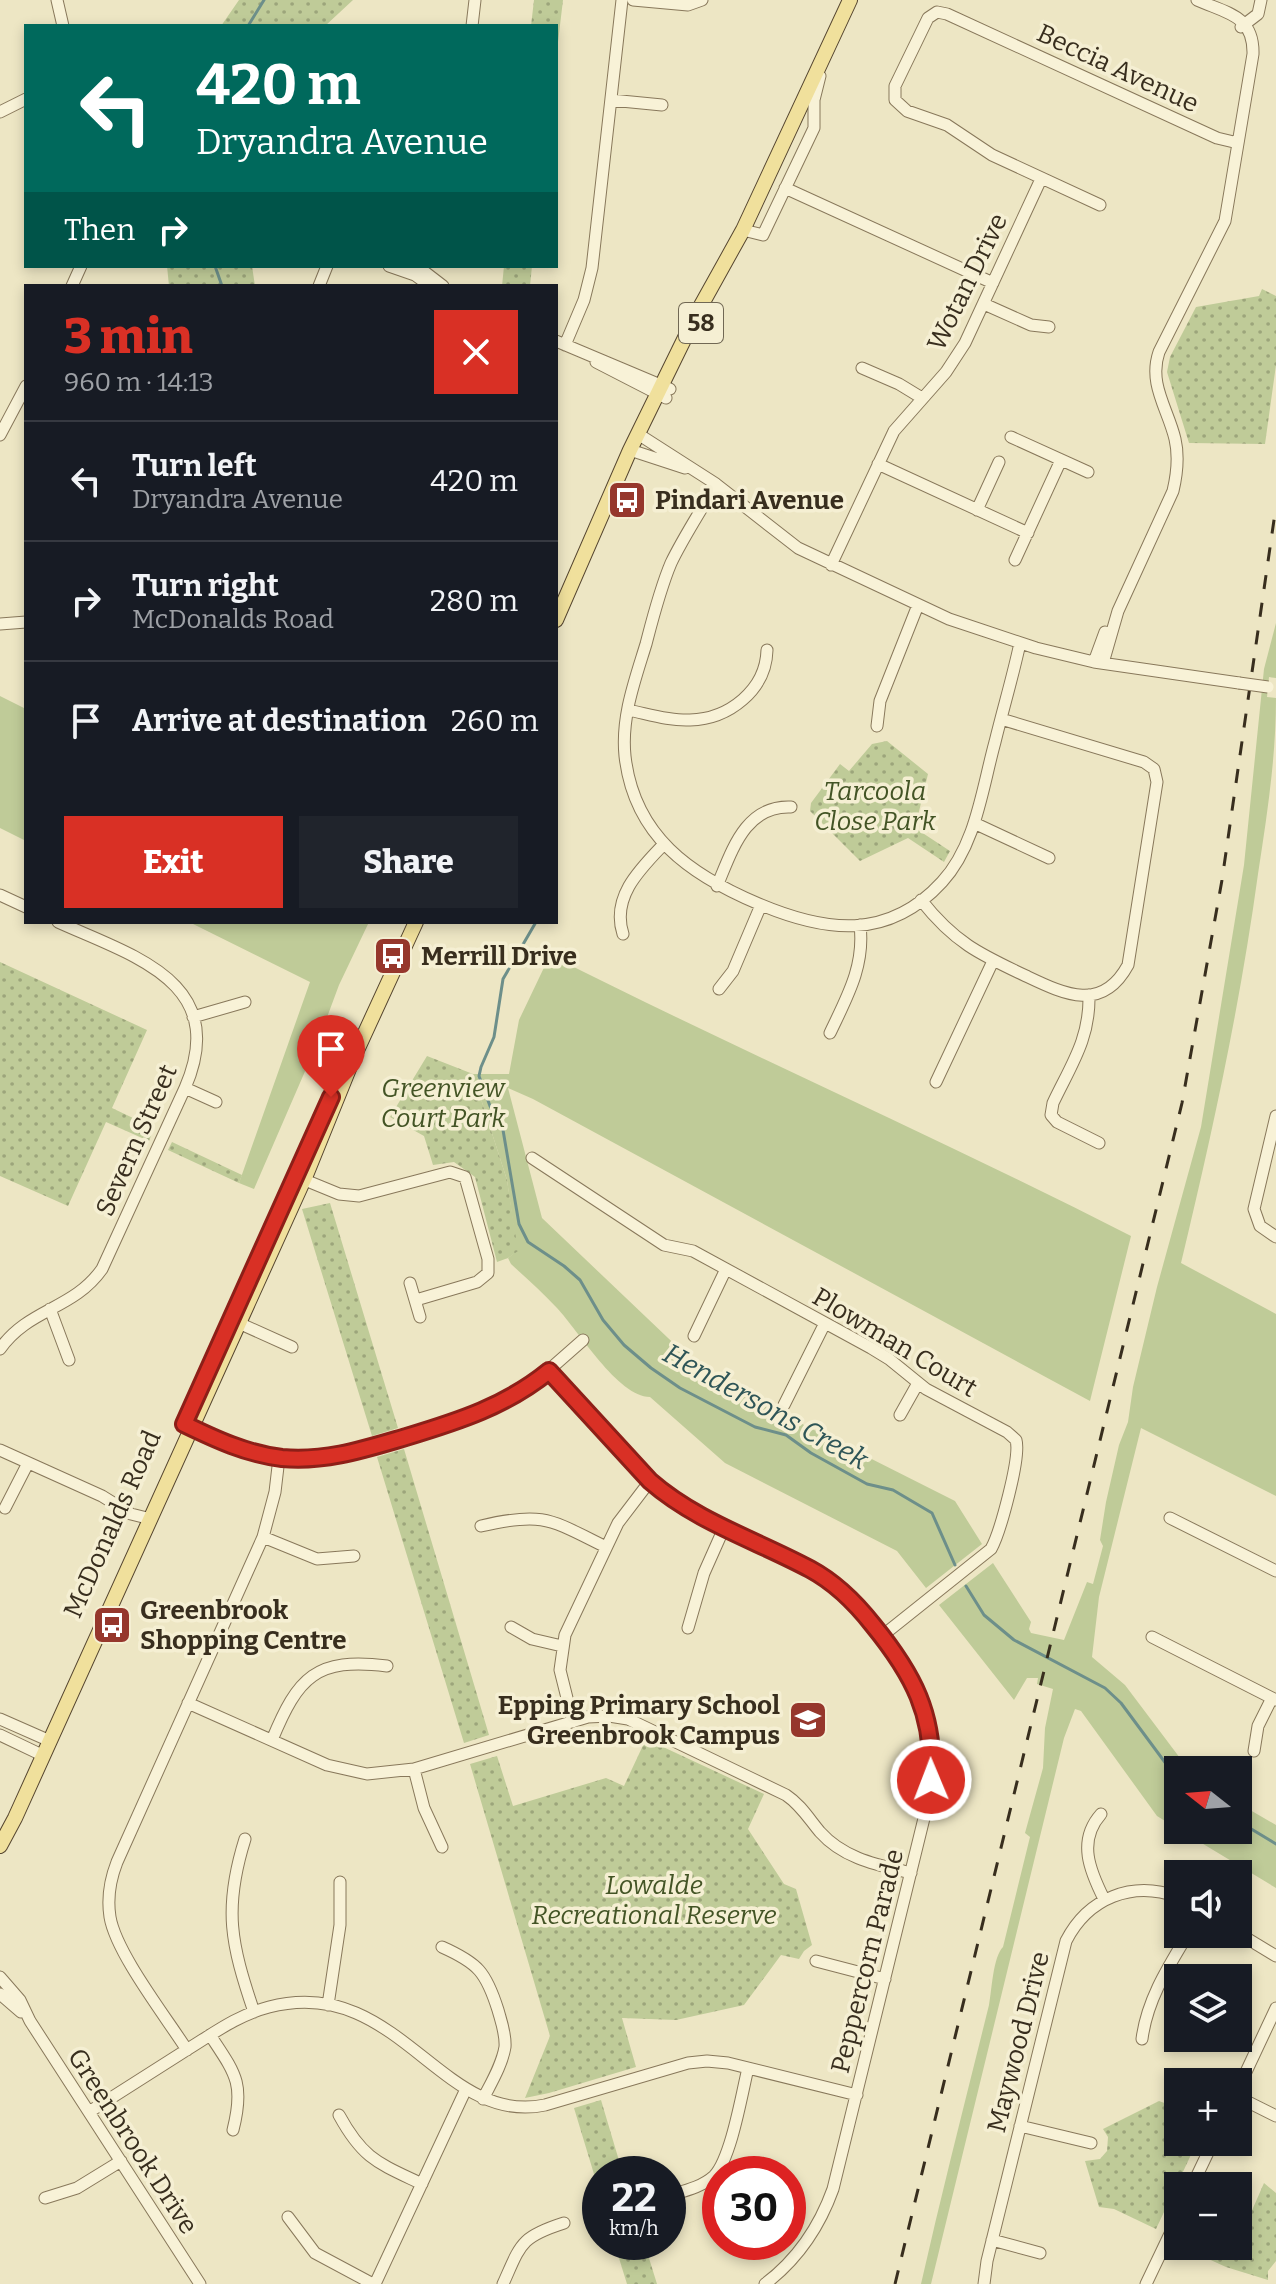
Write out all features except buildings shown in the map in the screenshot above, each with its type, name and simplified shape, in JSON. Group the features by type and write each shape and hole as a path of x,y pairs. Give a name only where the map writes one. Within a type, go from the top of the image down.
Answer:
{"main road":[{"name":"58","path":"558,616 852,0"},
{"name":"McDonalds Road","path":"1,1844 145,1516 415,924"}],"street":[{"path":"57,0 62,22"},
{"path":"62,22 63,0"},
{"path":"472,24 475,0"},
{"path":"622,0 592,268 584,300 560,343 590,357 608,370 664,392"},
{"path":"633,0 688,5 702,0"},
{"path":"1099,662 1104,635 1166,510 1175,481 1175,440 1155,377 1157,359 1225,221 1238,143 1249,68 1243,26 1234,15 1197,0"},
{"path":"1243,26 1258,14 1261,0"},
{"name":"Beccia Avenue","path":"1041,179 981,150 947,125 907,111 895,100 895,86 926,20 937,12 1217,138 1238,143"},
{"path":"743,230 763,235 814,128 814,100 829,49"},
{"path":"0,112 24,100"},
{"path":"611,100 662,105"},
{"path":"1041,179 1100,205"},
{"name":"Wotan Drive","path":"831,565 894,431 960,353 1041,179"},
{"path":"785,188 993,283"},
{"path":"419,268 440,284"},
{"path":"984,304 1031,325 1049,327"},
{"path":"862,368 922,398"},
{"path":"0,435 24,390"},
{"path":"0,445 12,415"},
{"path":"1011,437 1088,472"},
{"path":"639,444 697,472 776,532 831,565 973,628 1099,662 1272,688"},
{"path":"1015,560 1061,460"},
{"path":"977,510 999,462"},
{"path":"878,464 1028,533"},
{"path":"716,484 666,577 628,710 624,741 628,774 638,804 664,844 693,871 717,886 817,925 860,925 890,917 921,900 943,881 958,860 974,823 1020,643"},
{"path":"877,726 880,701 918,605"},
{"path":"0,624 24,622"},
{"path":"628,710 689,720 724,713 742,701 756,684 766,663 767,650"},
{"path":"921,900 956,938 993,961 1058,991 1078,996 1109,987 1118,981 1131,957 1156,773 1152,766 1144,762 1001,719"},
{"path":"717,886 739,838 751,821 773,807 791,807"},
{"path":"974,823 1049,858"},
{"path":"623,934 619,917 624,894 635,875 664,844"},
{"path":"0,895 24,906"},
{"path":"719,989 733,971 761,905"},
{"name":"Severn Street","path":"0,1349 26,1322 81,1293 102,1269 185,1088 196,1051 193,1017 177,987 160,971 62,924"},
{"path":"830,1033 859,969 860,925"},
{"path":"936,1082 993,961"},
{"path":"1089,995 1088,1027 1053,1103 1051,1115 1057,1122 1099,1143"},
{"path":"193,1017 245,1002"},
{"path":"185,1088 216,1102"},
{"path":"1276,1116 1254,1209 1260,1226 1276,1237"},
{"name":"Plowman Court","path":"532,1158 664,1245 685,1248 825,1323 889,1359 918,1383 1011,1434 1018,1443 999,1528 991,1549 882,1636"},
{"path":"301,1177 348,1195 368,1195 450,1172 465,1177 488,1259 488,1273 477,1282 416,1300"},
{"path":"694,1336 726,1269"},
{"path":"410,1283 420,1317"},
{"path":"50,1309 69,1360"},
{"path":"235,1321 292,1347"},
{"path":"784,1405 825,1323"},
{"path":"188,1426 235,1447 279,1458 315,1459 345,1455 442,1426 506,1402 549,1371 583,1340"},
{"name":"Peppercorn Parade","path":"549,1371 650,1481 679,1505 811,1569 835,1585 860,1609 907,1671 917,1690 931,1745 930,1790 835,2181 821,2220 798,2254 769,2283"},
{"path":"900,1415 918,1383"},
{"path":"0,1450 145,1516"},
{"path":"187,2050 117,1939 110,1917 109,1895 117,1862 263,1537 275,1492 279,1458"},
{"path":"5,1508 28,1463"},
{"path":"573,1722 561,1681 562,1646 570,1622 606,1547 625,1512 650,1481"},
{"path":"481,1526 515,1518 546,1519 606,1547"},
{"path":"1170,1518 1276,1571"},
{"path":"688,1628 704,1573 724,1528"},
{"path":"263,1537 317,1559 354,1556"},
{"path":"511,1627 532,1639 562,1646"},
{"path":"1152,1637 1274,1699 1258,1726 1254,1751"},
{"path":"272,1740 294,1694 311,1677 341,1664 387,1666"},
{"path":"188,1703 327,1765 355,1773 381,1774 414,1769 573,1722 609,1716 642,1726 786,1795 830,1842 849,1855 911,1873"},
{"path":"0,1719 46,1739"},
{"path":"0,1735 40,1754"},
{"path":"414,1769 424,1808 442,1847"},
{"path":"1101,1814 1091,1829 1087,1851 1091,1872 1104,1899 1136,1890 1164,1893"},
{"path":"245,1839 232,1891 231,1920 237,1963 254,2012"},
{"path":"328,2005 340,1925 340,1882"},
{"name":"Maywood Drive","path":"984,2284 992,2240 1066,1941 1081,1917 1104,1899"},
{"path":"1252,1941 1276,1956"},
{"path":"442,1947 469,1960 481,1970 491,1987 502,2024 505,2040 503,2053 483,2099"},
{"path":"1142,2039 1147,2014 1159,1985 1180,1948"},
{"path":"816,1961 885,1979"},
{"name":"Greenbrook Drive","path":"0,1977 20,2000 30,2021 200,2284"},
{"name":"Greenbrook Drive","path":"0,1994 30,2021"},
{"path":"89,2112 210,2035 254,2012 286,2004 328,2005 353,2011 379,2023 466,2089 483,2099 506,2106 536,2107 688,2063 717,2061 857,2095"},
{"path":"1248,2068 1276,2008"},
{"path":"210,2035 237,2082 240,2100 233,2130"},
{"path":"686,2190 699,2186 719,2170 727,2152 748,2068"},
{"path":"288,2217 315,2253 374,2284 466,2089"},
{"path":"1252,2104 1276,2116"},
{"path":"339,2115 363,2152 422,2184"},
{"path":"1020,2126 1091,2143"},
{"path":"45,2198 77,2188 121,2161"},
{"path":"503,2284 526,2238 564,2223"},
{"path":"992,2240 1040,2253"},
{"path":"1146,2284 1164,2246"}],"green space":[{"path":"239,0 353,0 327,24 222,24"},
{"path":"534,0 563,0 558,42 558,24 531,24"},
{"path":"167,268 252,268 255,284 169,284"},
{"path":"504,268 532,268 530,284 502,284"},
{"path":"1262,289 1276,296 1276,365 1265,444 1189,443 1167,372 1170,357 1196,307 1259,296"},
{"path":"1276,623 1276,678 1269,677 1267,697 1276,698 1273,764 1251,923 1224,1070 1181,1263 1276,1314 1276,1496 1141,1428 1099,1597 1092,1657 1125,1685 1178,1756 1164,1756 1164,1820 1157,1816 1081,1711 1075,1709 1064,1738 931,2284 921,2284 989,2005 995,1966 1003,1947 1030,1837 1025,1833 1043,1768 1045,1728 1053,1689 1037,1684 1038,1678 1027,1678 1014,1700 939,1605 993,1563 1031,1622 1031,1633 1064,1640 1087,1582 1093,1584 1103,1546 1100,1540 1106,1502 1119,1445 1128,1422 1133,1387 1157,1287 1201,1127 1244,865 1264,669"},
{"path":"0,696 24,708 24,840 0,828"},
{"name":"Tarcoola Close Park","path":"887,741 928,774 915,828 950,851 944,862 908,838 860,861 810,811 811,803 840,764 849,771 872,744"},
{"path":"193,924 368,924 339,985 254,1189 239,1183 310,982"},
{"path":"550,955 1131,1236 1090,1401 508,1088 542,1218 709,1377 955,1501 982,1544 926,1588 897,1551 725,1463 650,1397 625,1386 599,1361 557,1308 511,1264 508,1258 517,1251 507,1180 473,1074 509,1074 519,1020"},
{"path":"0,962 147,1030 112,1108 154,1128 149,1141 106,1122 68,1206 0,1176"},
{"name":"Greenview Court Park","path":"427,1056 473,1074 507,1180 518,1251 508,1258 497,1262 475,1177 454,1162 433,1165 424,1136 390,1117"},
{"path":"172,1142 242,1175 239,1183 168,1150"},
{"path":"330,1203 398,1428 372,1436 302,1209"},
{"path":"404,1449 489,1735 464,1743 377,1457"},
{"name":"Lowalde Recreational Reserve","path":"646,1739 764,1794 748,1829 784,1884 796,1889 812,1945 799,1959 781,1955 744,2005 676,2020 622,2018 636,2067 525,2098 550,2036 470,1764 497,1756 513,1806 606,1778 624,1786"},
{"path":"1252,1811 1276,1825 1276,1888 1252,1874 1252,1860 1230,1860 1203,1844 1252,1844"},
{"path":"601,2100 618,2156 589,2156 574,2108"},
{"path":"1159,2101 1164,2103 1164,2156 1190,2156 1183,2172 1164,2172 1164,2212 1156,2229 1114,2209 1099,2207 1085,2161 1100,2159 1107,2151 1108,2137 1103,2129"},
{"path":"1264,2183 1276,2193 1276,2261 1268,2271 1268,2280 1211,2260 1252,2260 1252,2210"},
{"path":"620,2260 650,2260 657,2284 627,2284"}],"waterway":[{"name":"Hendersons Creek","path":"249,24 264,0"},
{"name":"Hendersons Creek","path":"216,268 221,284"},
{"name":"Hendersons Creek","path":"535,924 503,979 494,1037 479,1076 503,1130 519,1224 528,1242 580,1280 603,1320 624,1345 680,1388 755,1427 786,1435 811,1453 867,1484 893,1490 932,1513 955,1565"},
{"name":"Hendersons Creek","path":"966,1586 984,1615 1014,1640 1105,1688 1121,1703 1164,1761"},
{"name":"Hendersons Creek","path":"1252,1829 1276,1844"}],"railway":[{"path":"895,2284 1182,1103 1222,880 1276,506"}],"place":[{"name":"Pindari Avenue","path":"627,500"},
{"name":"Merrill Drive","path":"393,956"},
{"name":"Greenbrook Shopping Centre","path":"112,1625"},
{"name":"Epping Primary School Greenbrook Campus","path":"808,1720"}],"route":[{"path":"331,1097 184,1424 235,1447 262,1455 328,1458 489,1410 520,1393 549,1371 650,1481 679,1505 811,1569 847,1595 898,1656 917,1690 928,1725 931,1780"}]}
